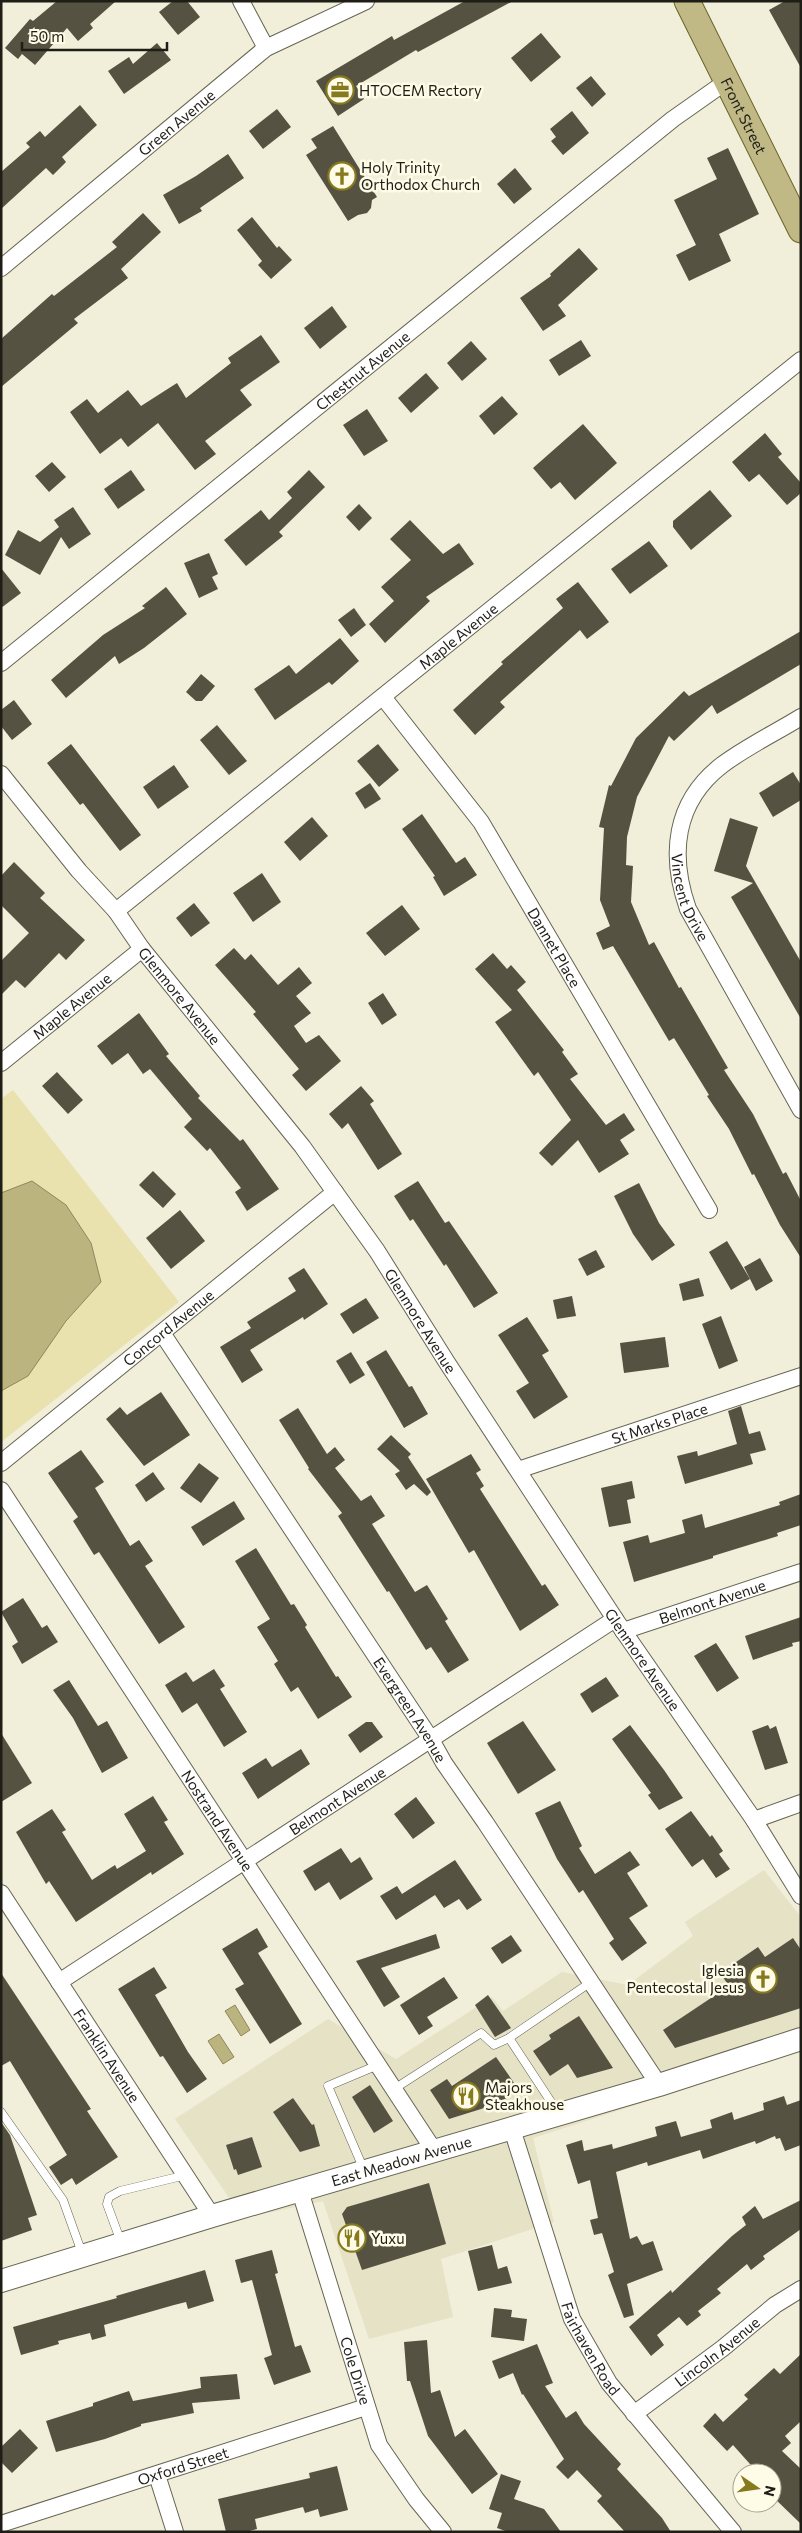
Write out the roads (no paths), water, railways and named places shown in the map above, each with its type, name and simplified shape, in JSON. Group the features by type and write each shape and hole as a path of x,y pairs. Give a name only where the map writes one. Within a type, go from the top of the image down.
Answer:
{"main road":[{"name":"Front Street","path":"687,1 801,230"}],"street":[{"path":"241,1 266,48"},
{"name":"Green Avenue","path":"1,268 266,48 366,1"},
{"name":"Chestnut Avenue","path":"1,663 658,131 727,81"},
{"name":"Maple Avenue","path":"116,911 801,360"},
{"name":"Dannet Place","path":"383,697 481,822 708,1210"},
{"name":"Vincent Drive","path":"801,717 723,764 708,778 690,802 680,828 676,846 679,883 688,909 801,1110"},
{"name":"Glenmore Avenue","path":"1,774 79,872 116,911 142,949 302,1146 335,1192 377,1251 446,1361 619,1625 754,1820 801,1896"},
{"name":"Maple Avenue","path":"1,1063 142,949"},
{"name":"Concord Avenue","path":"1,1463 335,1192"},
{"name":"Evergreen Avenue","path":"162,1333 430,1738 444,1763 659,2085"},
{"name":"St Marks Place","path":"518,1470 801,1376"},
{"name":"Nostrand Avenue","path":"1,1490 435,2152"},
{"name":"Belmont Avenue","path":"59,1982 430,1738 619,1625 801,1572"},
{"path":"754,1820 801,1803"},
{"name":"Franklin Avenue","path":"1,1894 212,2216"},
{"name":"East Meadow Avenue","path":"1,2281 212,2216 512,2130 801,2039"},
{"name":"Fairhaven Road","path":"512,2130 572,2319 608,2383 733,2532"},
{"name":"Cole Drive","path":"300,2191 379,2445 391,2465 443,2532"},
{"name":"Lincoln Avenue","path":"634,2414 723,2348 775,2306 801,2289"},
{"name":"Oxford Street","path":"1,2524 366,2407"},
{"path":"157,2475 175,2532"}],"lane":[{"path":"394,2089 481,2033 494,2045 509,2038 591,1982"},
{"path":"509,2038 560,2115"},
{"path":"365,2172 328,2086 378,2065"},
{"path":"1,2112 62,2200 82,2255"},
{"path":"122,2243 107,2204 109,2197 120,2191 186,2175"}],"place":[{"name":"HTOCEM Rectory","path":"340,90"},
{"name":"Holy Trinity Orthodox Church","path":"342,176"},
{"name":"Iglesia Pentecostal Jesus","path":"763,1979"},
{"name":"Majors Steakhouse","path":"466,2096"},
{"name":"Yuxu","path":"352,2238"}]}
